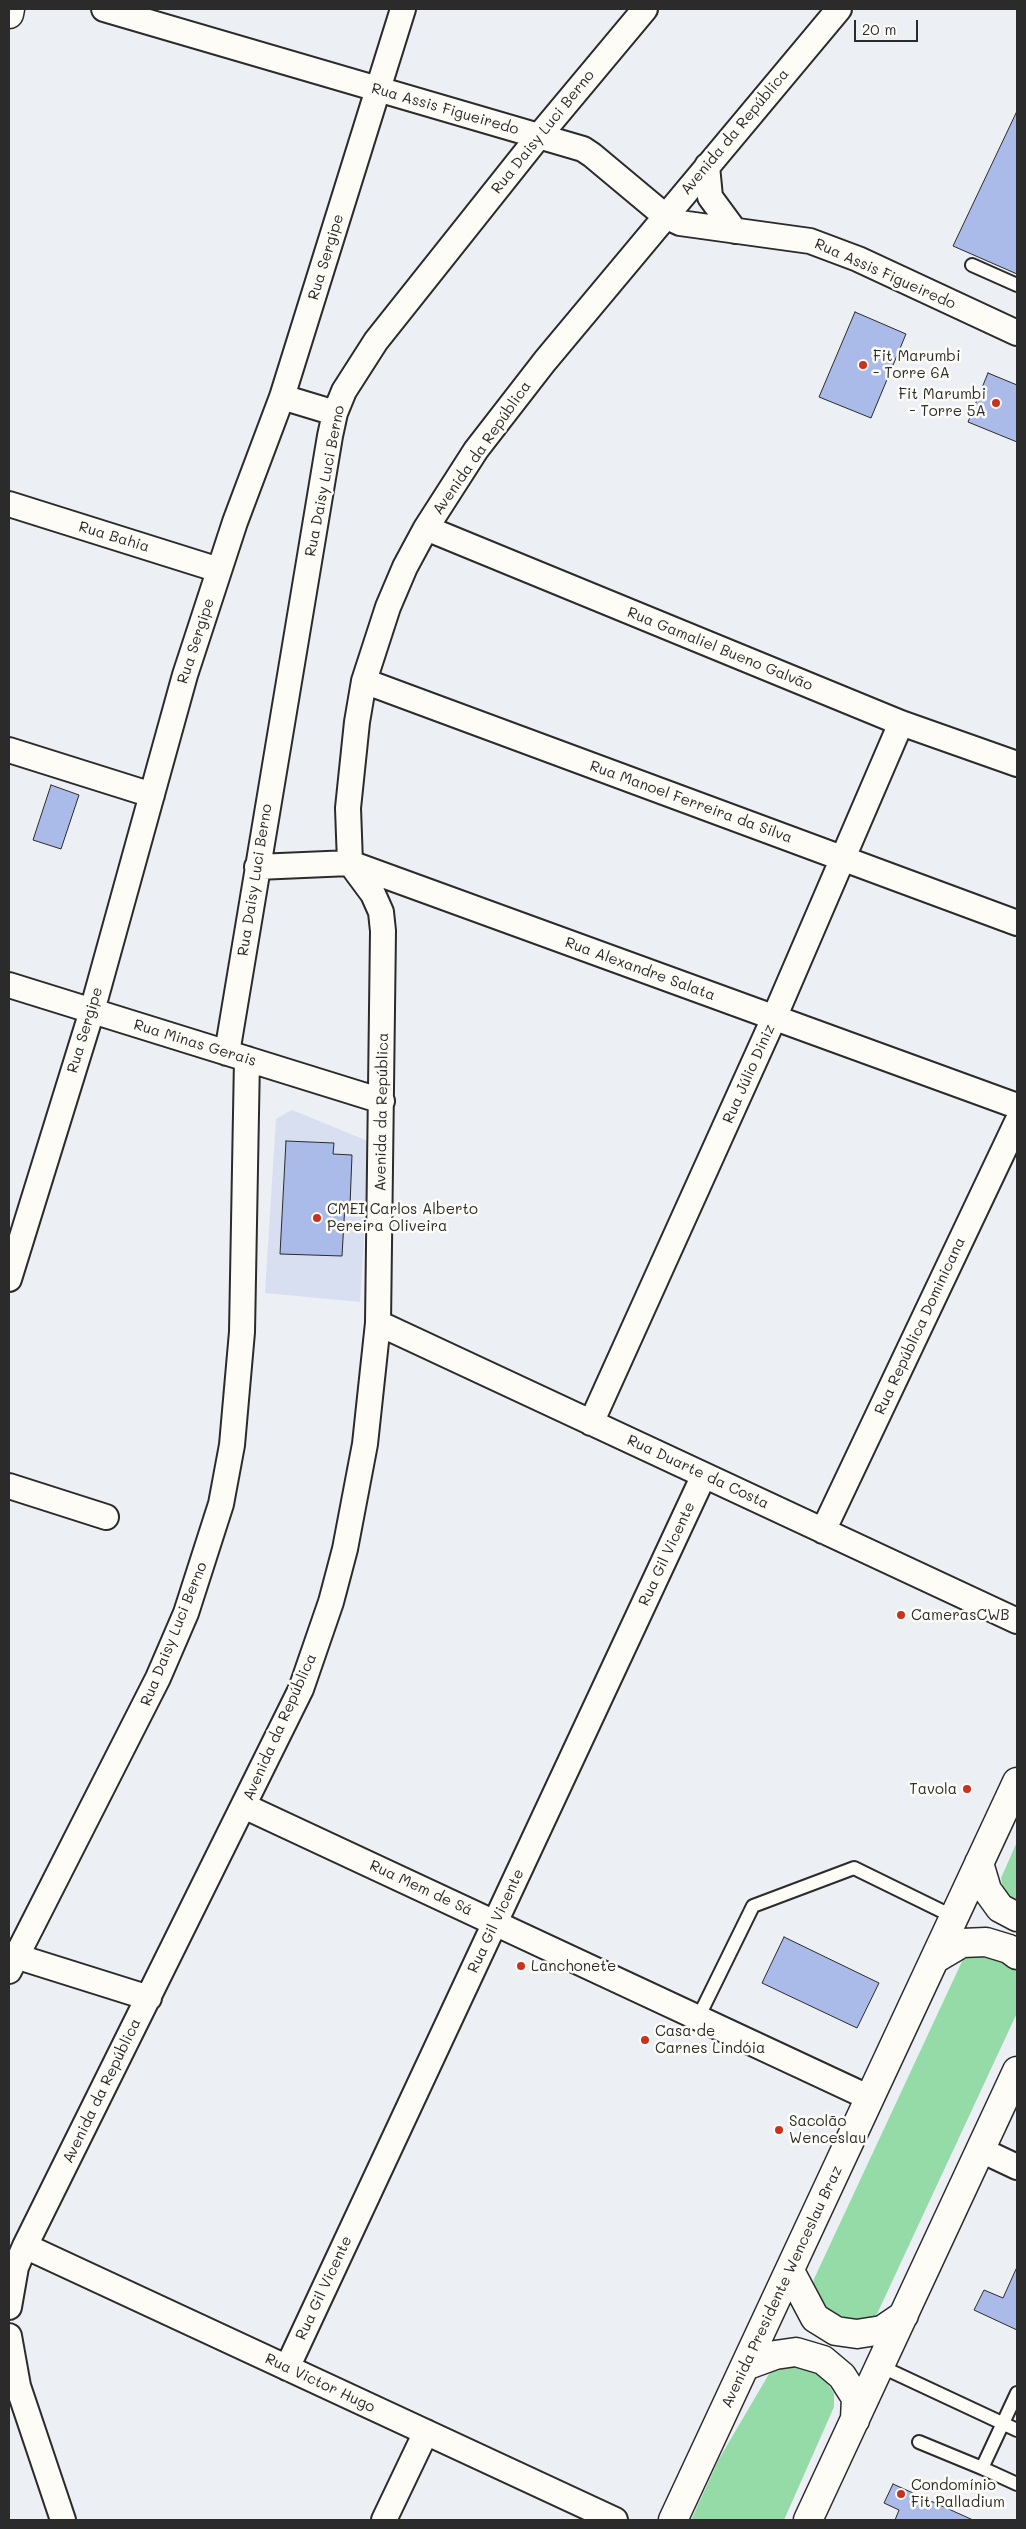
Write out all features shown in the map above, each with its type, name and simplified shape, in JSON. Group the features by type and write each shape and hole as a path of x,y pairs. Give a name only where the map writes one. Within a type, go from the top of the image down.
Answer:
{"main road":[{"path":"9,14 10,9"},
{"name":"Avenida Presidente Wenceslau Braz","path":"674,2520 1017,1782"},
{"path":"979,1863 987,1890 1000,1908 1017,1917"},
{"path":"935,1959 962,1943 986,1942 1009,1949 1017,1955"},
{"path":"808,2520 1017,2071"},
{"path":"790,2271 815,2318 836,2330 858,2334 882,2330 904,2315"},
{"path":"745,2366 775,2355 796,2352 823,2360 842,2376 856,2398 855,2420"}],"street":[{"name":"Rua Assis Figueiredo","path":"104,9 583,149 664,216 692,226 786,236 834,249 1017,333"},
{"name":"Rua Sergipe","path":"9,1279 92,1011 179,694 249,482 282,397 403,9"},
{"name":"Rua Daisy Luci Berno","path":"11,1961 158,1678 186,1613 221,1504 232,1445 242,1332 237,1056 258,867 336,413 357,368 376,341 539,136 645,9"},
{"name":"Avenida da República","path":"9,2307 16,2268 25,2246 301,1688 331,1602 346,1549 365,1444 378,1324 383,931 381,912 373,894 350,863 348,798 356,722 364,681 388,606 405,567 426,528 476,450 509,406 664,216 839,9"},
{"path":"707,166 710,197 735,231"},
{"path":"282,397 336,413"},
{"name":"Rua Bahia","path":"9,504 219,570"},
{"name":"Rua Gamaliel Bueno Galvão","path":"426,528 901,723 1017,764"},
{"name":"Rua Manoel Ferreira da Silva","path":"364,681 1017,923"},
{"name":"Rua Júlio Diniz","path":"591,1423 774,1018 901,723"},
{"path":"9,750 152,795"},
{"name":"Rua Alexandre Salata","path":"258,867 350,863 1017,1106"},
{"name":"Rua Minas Gerais","path":"9,985 382,1101"},
{"name":"Rua República Dominicana","path":"823,1531 1017,1122"},
{"name":"Rua Duarte da Costa","path":"378,1324 1017,1621"},
{"name":"Rua Gil Vicente","path":"287,2368 704,1475"},
{"path":"9,1486 106,1517"},
{"name":"Rua Mem de Sá","path":"244,1806 870,2098"},
{"path":"11,1961 148,1998"},
{"path":"981,2150 1017,2167"},
{"name":"Rua Victor Hugo","path":"25,2246 615,2520"},
{"path":"9,2347 26,2412 63,2520"},
{"path":"384,2520 426,2432"}],"lane":[{"path":"972,265 1017,285"},
{"path":"698,2018 753,1906 854,1868 954,1917"},
{"path":"880,2366 1017,2430"},
{"path":"982,2468 1017,2393"},
{"path":"919,2442 1017,2484"}],"shaded area":[{"name":"CMEI Carlos Alberto Pereira Oliveira","path":"292,1110 370,1143 360,1302 265,1293 276,1119"}],"green space":[{"path":"1017,1842 1017,1905 1004,1892 1001,1878"},
{"path":"978,1950 1017,1964 1017,2013 877,2314 869,2321 857,2323 838,2317 821,2306 812,2291 814,2279 965,1955"},
{"path":"795,2366 812,2371 825,2380 834,2393 834,2407 784,2520 691,2520 719,2459 769,2374 781,2367"}],"building":[{"path":"1017,111 1017,274 953,246"},
{"name":"Fit Marumbi - Torre 6A","path":"855,312 906,334 871,418 819,397"},
{"name":"Fit Marumbi - Torre 5A","path":"988,373 1017,385 1017,442 968,422"},
{"path":"51,785 79,795 61,849 33,840"},
{"path":"286,1141 334,1143 333,1154 352,1155 350,1205 345,1204 342,1256 280,1254"},
{"path":"784,1937 879,1983 857,2028 762,1983"},
{"path":"1017,2267 1017,2330 974,2310 984,2290 1003,2298"},
{"name":"Condomínio Fit Palladium","path":"893,2484 973,2520 895,2520 899,2510 884,2503"}],"place":[{"name":"Fit Marumbi - Torre 6A","path":"863,365"},
{"name":"Fit Marumbi - Torre 5A","path":"996,403"},
{"name":"CMEI Carlos Alberto Pereira Oliveira","path":"317,1218"},
{"name":"CamerasCWB","path":"901,1615"},
{"name":"Tavola","path":"967,1789"},
{"name":"Lanchonete","path":"521,1966"},
{"name":"Casa de Carnes Lindóia","path":"645,2040"},
{"name":"Sacolão Wenceslau","path":"779,2130"},
{"name":"Condomínio Fit Palladium","path":"901,2494"}]}
